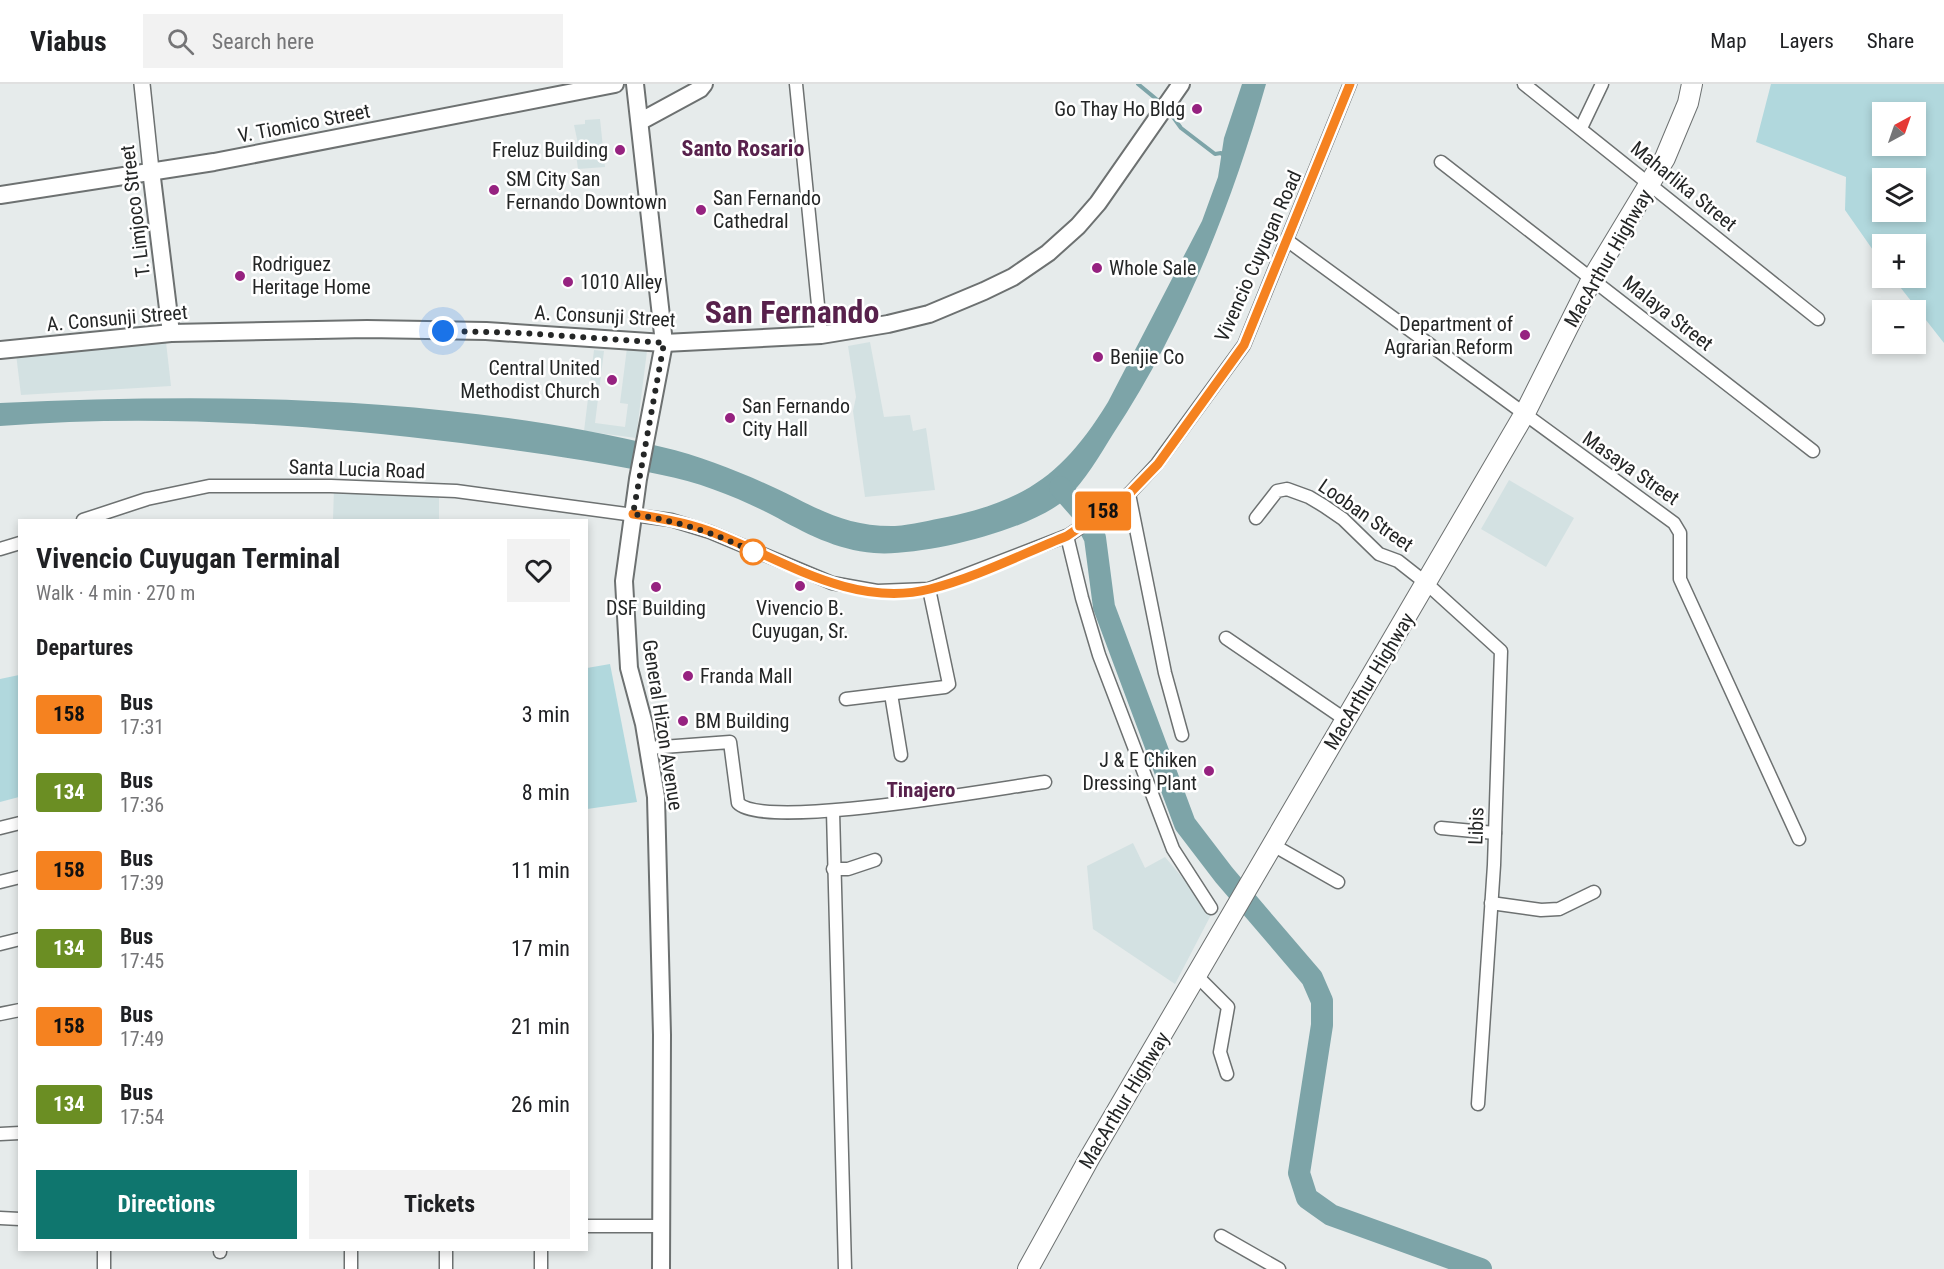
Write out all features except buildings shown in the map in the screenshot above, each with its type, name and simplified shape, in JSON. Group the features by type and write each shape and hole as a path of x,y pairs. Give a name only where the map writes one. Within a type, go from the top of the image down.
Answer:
{"highway":[{"name":"MacArthur Highway","path":"1028,1269 1090,1157 1198,977 1525,413 1592,279 1650,185 1688,103 1692,84"}],"main road":[{"name":"V. Tiomico Street","path":"0,195 241,157 615,84"},
{"name":"General Hizon Avenue","path":"635,84 641,121 664,343 638,479 624,581 630,668 649,748 656,796 662,1035 661,1269"},
{"path":"641,121 700,89 704,84"},
{"name":"A. Consunji Street","path":"0,350 171,333 367,329 514,333 664,343 821,335 846,332 929,314 1013,277 1048,253 1078,226 1105,195 1181,84"},
{"name":"T. Limjoco Street","path":"151,170 171,333"}],"street":[{"name":"T. Limjoco Street","path":"142,84 151,170"},
{"path":"796,84 821,335"},
{"name":"Vivencio Cuyugan Road","path":"633,514 671,520 710,532 832,583 877,591 929,589 1068,535 1129,494 1183,431 1244,345 1350,84"},
{"name":"Maharlika Street","path":"1524,84 1818,319"},
{"path":"1581,128 1602,84"},
{"name":"Malaya Street","path":"1441,162 1813,452"},
{"name":"Masaya Street","path":"1288,241 1525,413 1546,432 1674,523 1680,533 1680,579 1799,839"},
{"name":"Santa Lucia Road","path":"87,519 172,492 229,486 331,486 456,491 633,514"},
{"name":"Looban Street","path":"1256,518 1277,491 1287,489 1309,496 1343,519 1380,554 1398,561 1426,583"},
{"path":"1129,494 1165,673 1182,735"},
{"path":"1068,535 1099,655 1173,849 1211,908"},
{"path":"0,549 18,544"},
{"name":"Libis","path":"1426,583 1501,651 1495,833 1478,1104"},
{"path":"846,699 945,687 949,684 929,589"},
{"path":"1226,638 1347,720"},
{"path":"891,694 901,754"},
{"path":"649,748 730,742 736,798 743,808 775,814 833,811 1045,782"},
{"path":"833,811 845,1269"},
{"path":"0,828 18,824"},
{"path":"1441,828 1495,833"},
{"path":"1273,845 1338,882"},
{"path":"833,869 848,869 875,860"},
{"path":"0,882 18,878"},
{"path":"1491,903 1541,910 1559,909 1594,892"},
{"path":"0,944 18,940"},
{"path":"1198,977 1228,1007 1220,1052 1227,1074"},
{"path":"0,1014 18,1010"},
{"path":"0,1134 18,1133"},
{"path":"0,1218 18,1219"},
{"path":"588,1226 661,1226"},
{"path":"1221,1236 1280,1269"},
{"path":"104,1251 104,1269"},
{"path":"351,1251 351,1269"},
{"path":"446,1251 446,1269"},
{"path":"541,1251 541,1269"}],"shaded area":[{"path":"1242,84 1266,84 1237,175 1203,265 1162,352 1138,394 1092,468 1067,498 1051,510 1029,521 975,539 919,551 874,553 860,551 821,540 732,497 676,478 562,457 404,436 289,426 173,421 0,426 0,403 166,398 250,399 416,408 499,417 581,430 662,447 705,459 831,514 860,523 895,526 914,524 975,510 1022,492 1060,465 1092,426 1108,402 1202,221 1218,177 1224,138"},
{"path":"1771,84 1944,84 1944,343 1926,320 1926,300 1910,300 1901,288 1926,288 1926,234 1872,234 1872,249 1845,210 1846,177 1756,142"},
{"path":"600,119 605,167 578,169 576,154 580,153 574,125 585,124 585,120"},
{"path":"166,342 171,386 21,395 16,354"},
{"path":"870,342 884,417 910,415 913,431 926,428 935,490 865,497 853,411 856,397 848,346"},
{"path":"627,348 647,351 636,438 584,431 594,350 604,351 595,423 625,427 628,404 620,403"},
{"path":"1509,480 1574,518 1546,567 1481,529"},
{"path":"334,487 439,492 439,519 333,519"},
{"path":"610,664 637,802 588,809 588,668"},
{"path":"18,675 18,797 0,802 0,679"},
{"path":"1133,843 1145,868 1165,857 1212,913 1175,984 1093,929 1087,866"}],"waterway":[{"path":"1138,84 1161,103"},
{"path":"1168,110 1181,128 1215,154 1221,153 1225,157"},
{"path":"1060,487 1082,512 1095,538 1104,607 1185,824 1224,875 1312,978 1322,1001 1322,1025 1299,1173 1307,1198 1331,1215 1481,1269"}],"bus line":[{"name":"158","path":"633,514 671,520 710,532 832,583 897,592 929,589 996,565 1067,536 1083,527 1110,505 1129,494 1158,464 1244,345 1318,168 1350,84"}],"place":[{"name":"Go Thay Ho Bldg","path":"1197,109"},
{"name":"Freluz Building","path":"620,150"},
{"name":"SM City San Fernando Downtown","path":"494,190"},
{"name":"San Fernando Cathedral","path":"701,210"},
{"name":"Whole Sale","path":"1097,268"},
{"name":"Rodriguez Heritage Home","path":"240,276"},
{"name":"1010 Alley","path":"568,282"},
{"name":"Department of Agrarian Reform","path":"1525,335"},
{"name":"Benjie Co","path":"1098,357"},
{"name":"Central United Methodist Church","path":"612,380"},
{"name":"San Fernando City Hall","path":"730,418"},
{"name":"Vivencio B. Cuyugan, Sr.","path":"800,586"},
{"name":"DSF Building","path":"656,587"},
{"name":"Franda Mall","path":"688,676"},
{"name":"BM Building","path":"683,721"},
{"name":"J & E Chiken Dressing Plant","path":"1209,771"}],"district":[{"name":"Santo Rosario","path":"743,148"},
{"name":"San Fernando","path":"792,312"},
{"name":"Tinajero","path":"921,790"}],"route":[{"path":"443,331 523,333 664,343 633,514 671,520 710,532 753,552"}]}
